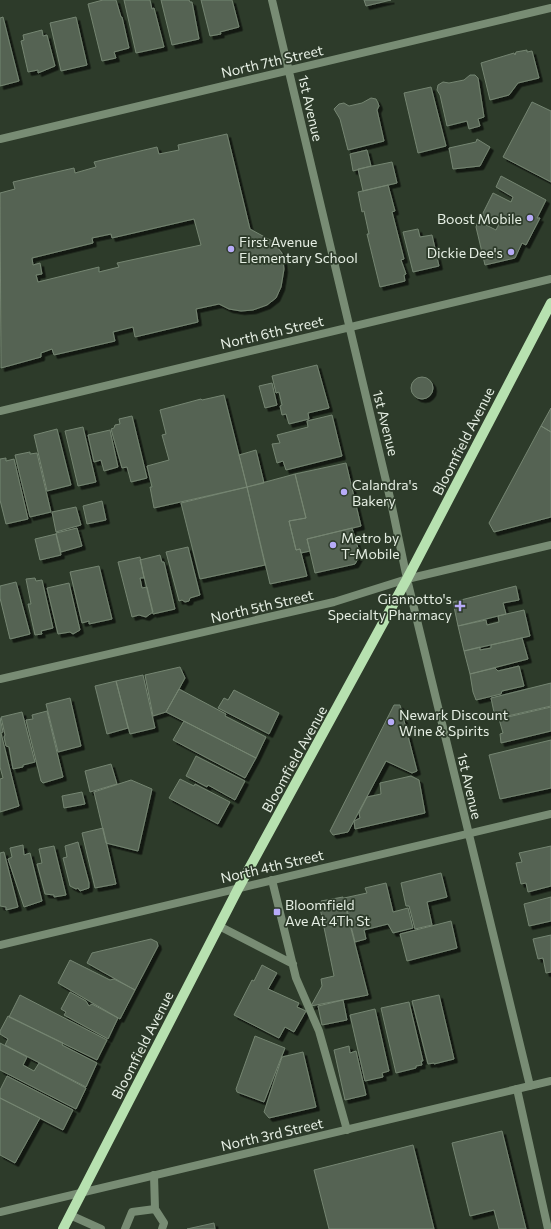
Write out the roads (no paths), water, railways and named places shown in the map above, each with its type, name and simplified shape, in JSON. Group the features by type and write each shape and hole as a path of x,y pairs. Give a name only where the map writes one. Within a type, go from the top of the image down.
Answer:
{"main road":[{"name":"Bloomfield Avenue","path":"63,1229 239,888 407,579 551,303"}],"street":[{"name":"1st Avenue","path":"272,0 391,502 407,579 530,1086"},
{"name":"North 7th Street","path":"0,139 551,8"},
{"name":"North 6th Street","path":"0,410 551,279"},
{"name":"North 5th Street","path":"0,679 334,602 407,579 551,545"},
{"name":"North 4th Street","path":"0,945 551,814"},
{"path":"272,880 296,978 319,1030 347,1130"},
{"path":"219,926 293,964"},
{"name":"North 3rd Street","path":"0,1212 551,1081"},
{"path":"517,1089 548,1229"},
{"path":"154,1175 155,1209 164,1223 162,1229"},
{"path":"125,1229 132,1212 155,1209"},
{"path":"70,1215 101,1229"}],"place":[{"name":"Boost Mobile","path":"530,218"},
{"name":"First Avenue Elementary School","path":"231,249"},
{"name":"Dickie Dee's","path":"511,252"},
{"name":"Calandra's Bakery","path":"344,492"},
{"name":"Metro by T-Mobile","path":"333,545"},
{"name":"Giannotto's Specialty Pharmacy","path":"460,606"},
{"name":"Newark Discount Wine & Spirits","path":"391,722"},
{"name":"Bloomfield Ave At 4Th St","path":"277,912"}]}
